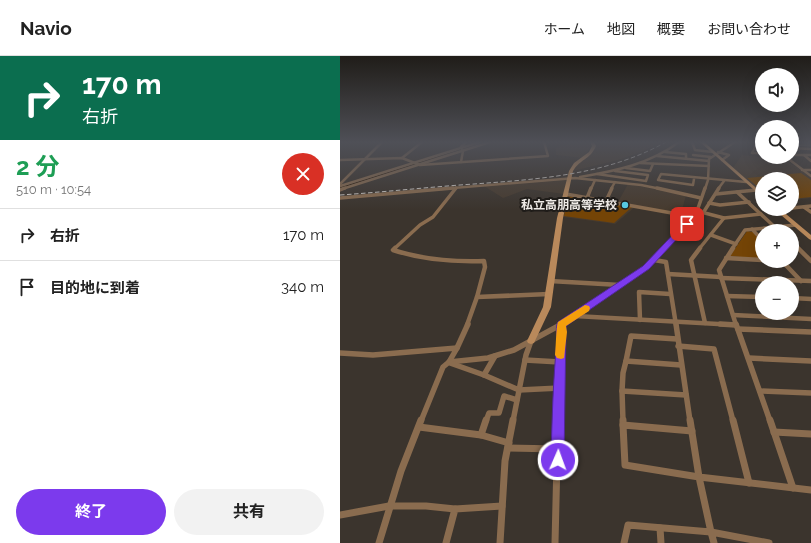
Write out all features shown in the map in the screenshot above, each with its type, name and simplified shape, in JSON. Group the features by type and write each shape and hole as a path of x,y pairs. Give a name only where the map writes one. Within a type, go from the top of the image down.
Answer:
{"street":[{"path":"340,184 359,165"},
{"path":"340,186 406,165"},
{"path":"340,190 422,165"},
{"path":"500,543 508,446 517,400 525,360 531,342 545,311 566,194 572,178 571,171 575,165"},
{"path":"340,198 572,178 611,171 633,165"},
{"path":"623,168 650,171 653,165"},
{"path":"449,362 495,356 514,350 531,342 575,316 646,268 694,217 708,180 708,166 673,165"},
{"path":"727,165 755,189"},
{"path":"796,165 811,176"},
{"path":"802,170 811,170"},
{"path":"596,174 599,176 646,181 648,175 611,171"},
{"path":"694,179 693,185 658,180 662,173 694,179 746,182"},
{"path":"572,178 641,185 701,198"},
{"path":"587,198 595,180"},
{"path":"703,213 724,181"},
{"path":"606,201 616,182"},
{"path":"379,543 389,506 401,471 443,367 449,362 467,326 485,267 484,261 470,262 413,257 392,250 420,225 434,217 456,188"},
{"path":"716,194 755,190"},
{"path":"738,192 755,208"},
{"path":"566,194 694,217"},
{"path":"709,203 720,205 749,202"},
{"path":"799,207 811,206"},
{"path":"804,207 811,212"},
{"path":"697,211 724,218 755,215"},
{"path":"763,216 771,224"},
{"path":"786,216 795,224"},
{"path":"705,323 691,260 724,218"},
{"path":"799,228 811,238"},
{"path":"752,229 755,232"},
{"path":"755,229 745,230 719,270 737,327 793,488"},
{"path":"711,235 736,244"},
{"path":"799,249 811,261"},
{"path":"804,254 811,254"},
{"path":"726,258 755,260"},
{"path":"654,260 666,262 699,477 714,543"},
{"path":"789,268 801,281"},
{"path":"668,274 811,281"},
{"path":"550,281 620,285"},
{"path":"640,320 639,292 670,294"},
{"path":"477,297 548,294"},
{"path":"728,296 755,297"},
{"path":"799,298 811,299"},
{"path":"733,315 811,319"},
{"path":"575,316 705,323 737,327 811,332"},
{"path":"555,543 561,325"},
{"path":"677,339 631,336 623,373 622,391 625,465 699,477 811,490"},
{"path":"678,346 714,349 749,483"},
{"path":"340,353 374,355 457,348"},
{"path":"484,375 495,356"},
{"path":"749,358 811,361"},
{"path":"525,360 560,362"},
{"path":"626,361 681,365"},
{"path":"449,362 519,390 560,388"},
{"path":"622,391 686,395"},
{"path":"760,391 811,393"},
{"path":"481,435 489,413 499,413 504,396 517,400"},
{"path":"623,426 692,431"},
{"path":"419,427 481,435 508,446 558,449"},
{"path":"774,432 811,434"},
{"path":"340,516 389,506 426,506 455,509 502,506"},
{"path":"446,543 455,509"},
{"path":"624,543 628,525 711,532 769,543"},
{"path":"660,528 661,543"}],"shaded area":[{"path":"576,165 599,165 573,171"},
{"path":"735,165 793,165 811,177 811,198 799,199 799,172 755,172 755,187 733,168"},
{"path":"799,173 811,180 811,197 799,198"},
{"path":"755,177 755,184 747,178"},
{"path":"568,179 564,194 527,189 503,198 484,186"},
{"name":"私立高朋高等学校","path":"628,184 686,195 681,214 636,206 615,224 563,217 568,195 617,204"},
{"path":"568,196 632,207 614,223 564,216"},
{"path":"747,231 755,234 755,258 730,256"}],"waterway":[{"path":"340,188 412,165"}],"railway":[{"path":"340,195 524,180 573,174 610,165"}],"slow traffic":[{"path":"561,355 561,325 585,308"}],"place":[{"name":"私立高朋高等学校","path":"625,205"}],"route":[{"path":"558,460 561,325 646,268 687,224"}]}
